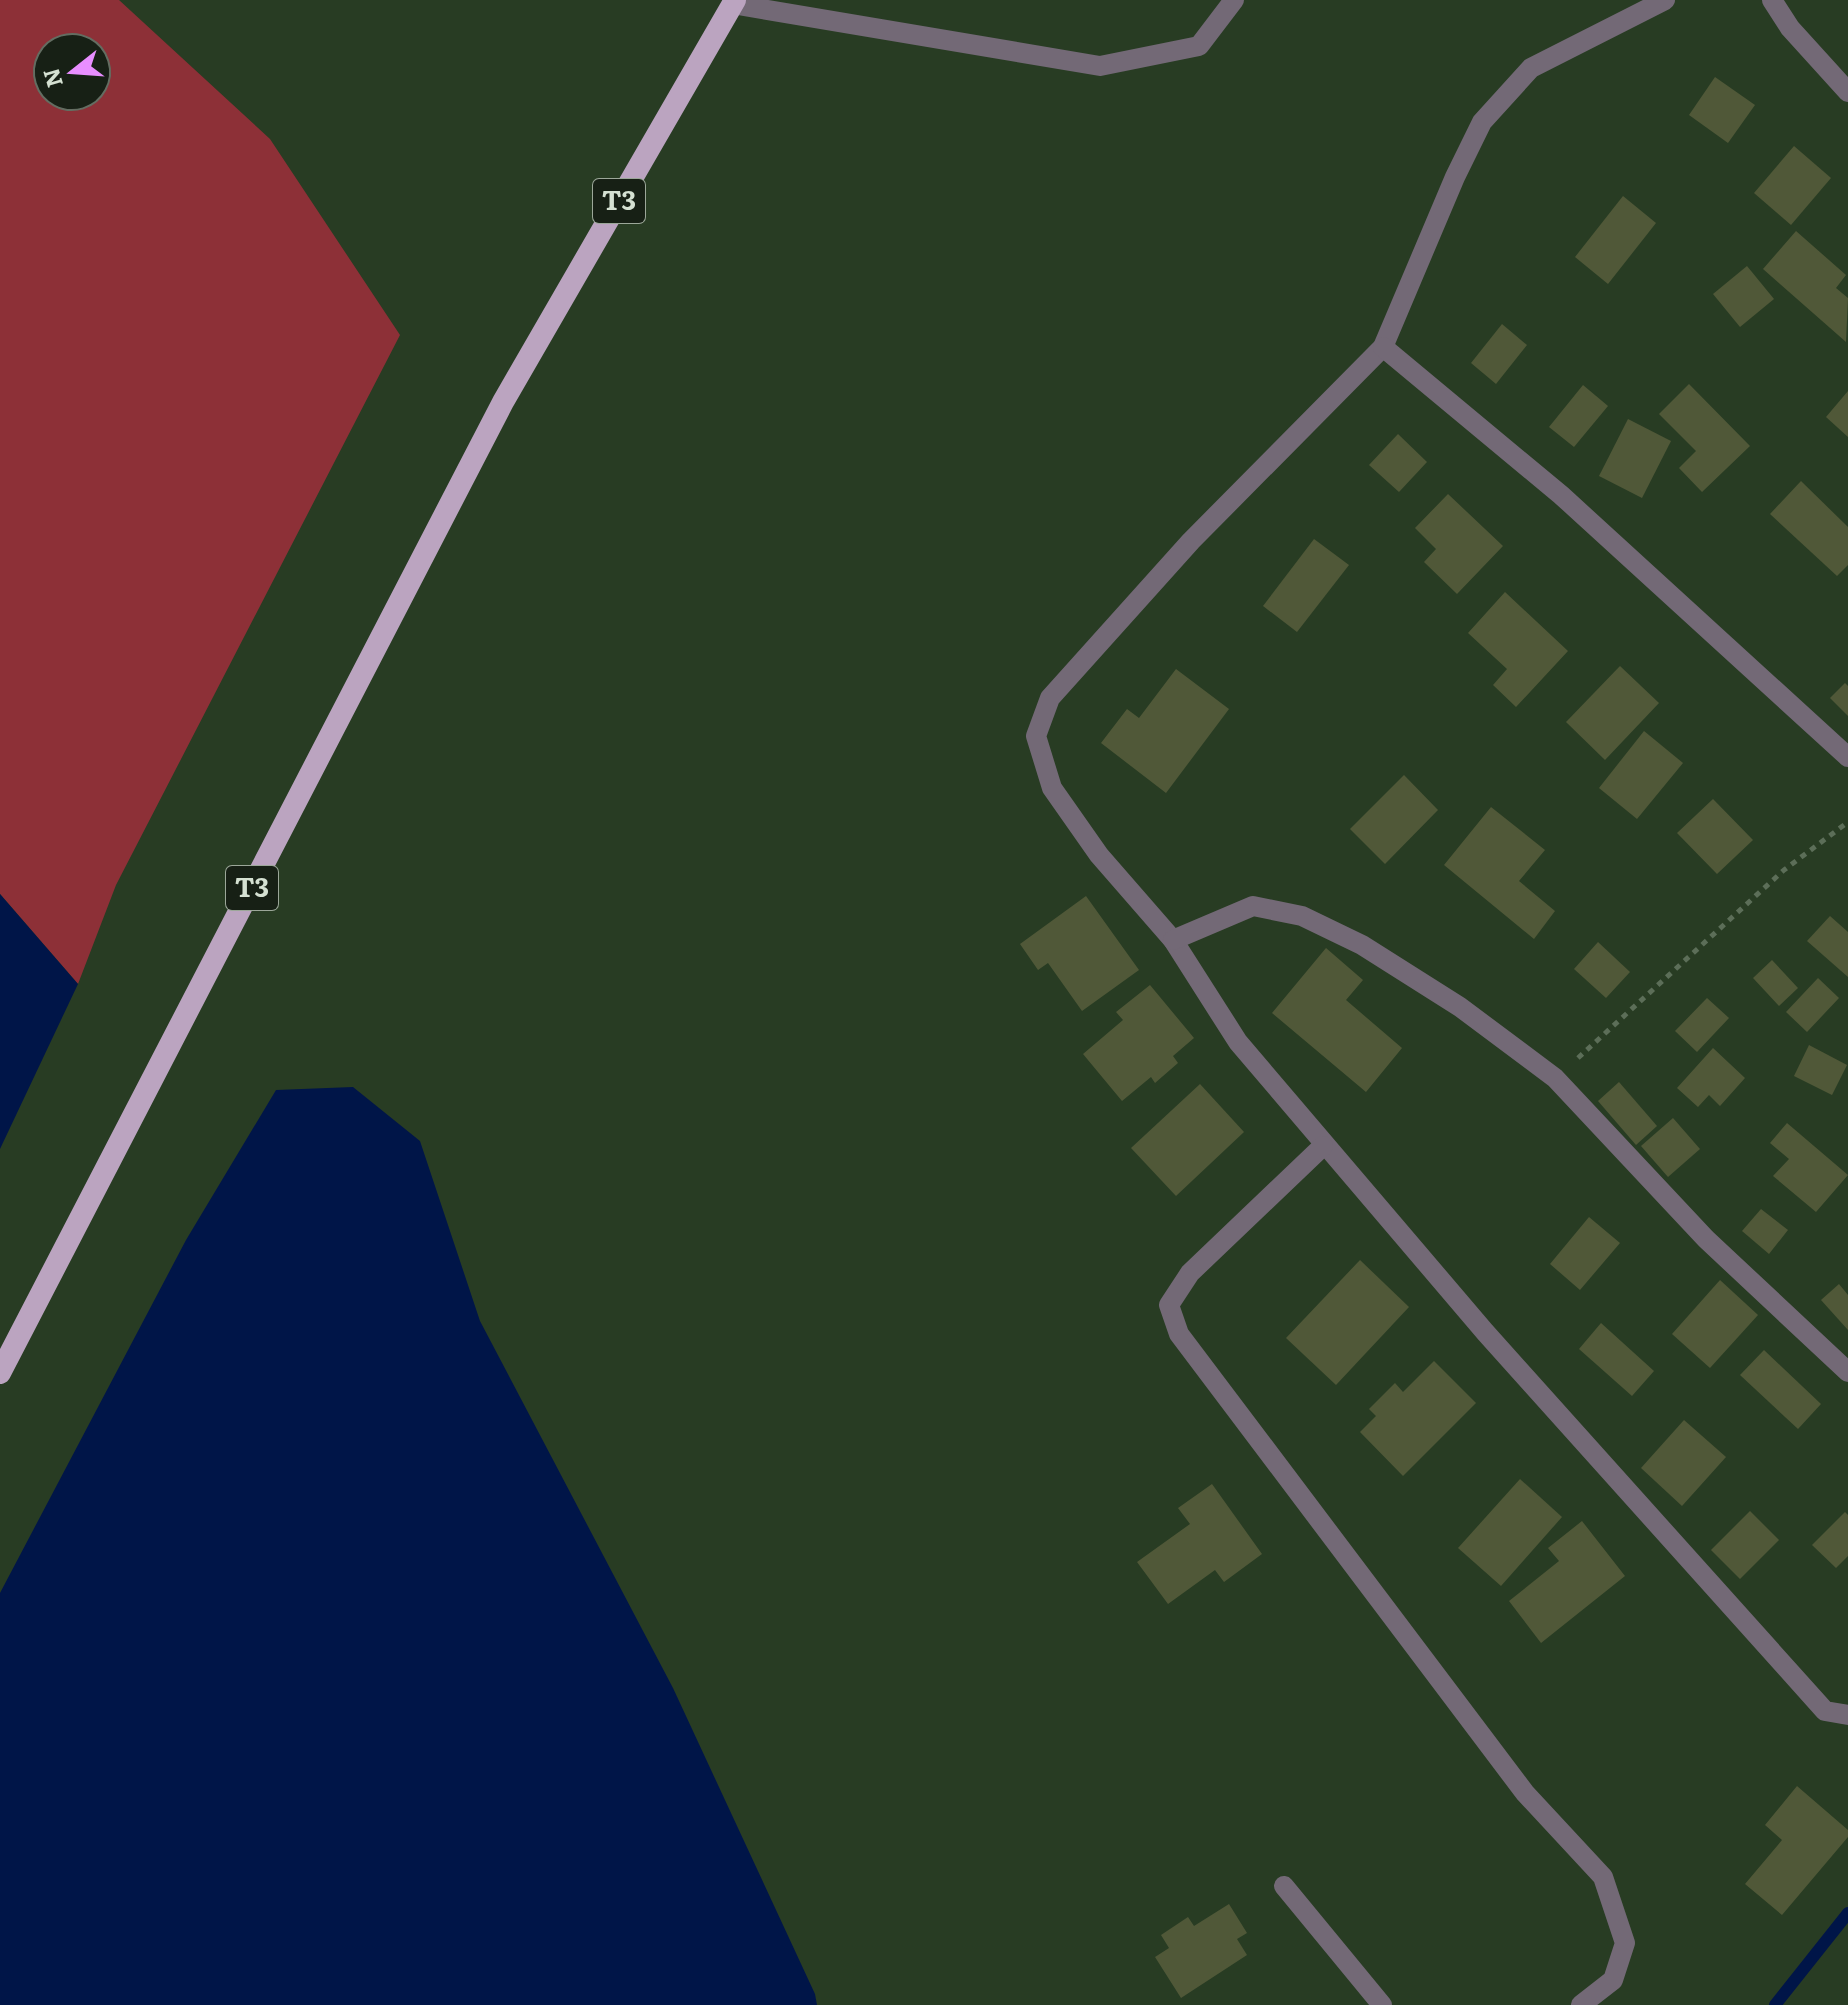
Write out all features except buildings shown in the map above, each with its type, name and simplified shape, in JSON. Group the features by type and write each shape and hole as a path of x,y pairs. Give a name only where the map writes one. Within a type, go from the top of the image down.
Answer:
{"highway":[{"name":"T3","path":"0,1373 503,402 734,2"}],"street":[{"path":"734,2 1100,66 1199,46 1234,0"},
{"path":"1665,0 1531,68 1482,122 1455,177 1383,347 1191,541 1050,698 1036,736 1052,788 1099,855 1173,940 1238,1042 1323,1146 1825,1711 1848,1715"},
{"path":"1772,0 1790,28 1848,92"},
{"path":"1383,347 1561,495 1848,757"},
{"path":"1173,940 1253,906 1302,916 1362,945 1460,1007 1555,1078 1706,1239 1848,1372"},
{"path":"1323,1146 1190,1273 1169,1305 1179,1334 1525,1793 1603,1877 1625,1943 1613,1980 1581,2005"},
{"path":"1284,1886 1382,2005"}],"path":[{"path":"1555,1078 1756,895 1848,822"}],"shaded area":[{"path":"0,0 119,0 270,139 400,335 116,885 78,984 0,894"}],"water":[{"path":"0,894 78,984 0,1149"},
{"path":"353,1087 420,1141 480,1321 673,1688 815,1994 817,2005 0,2005 0,1593 186,1240 276,1090"}],"waterway":[{"path":"1775,2005 1848,1913"}]}
